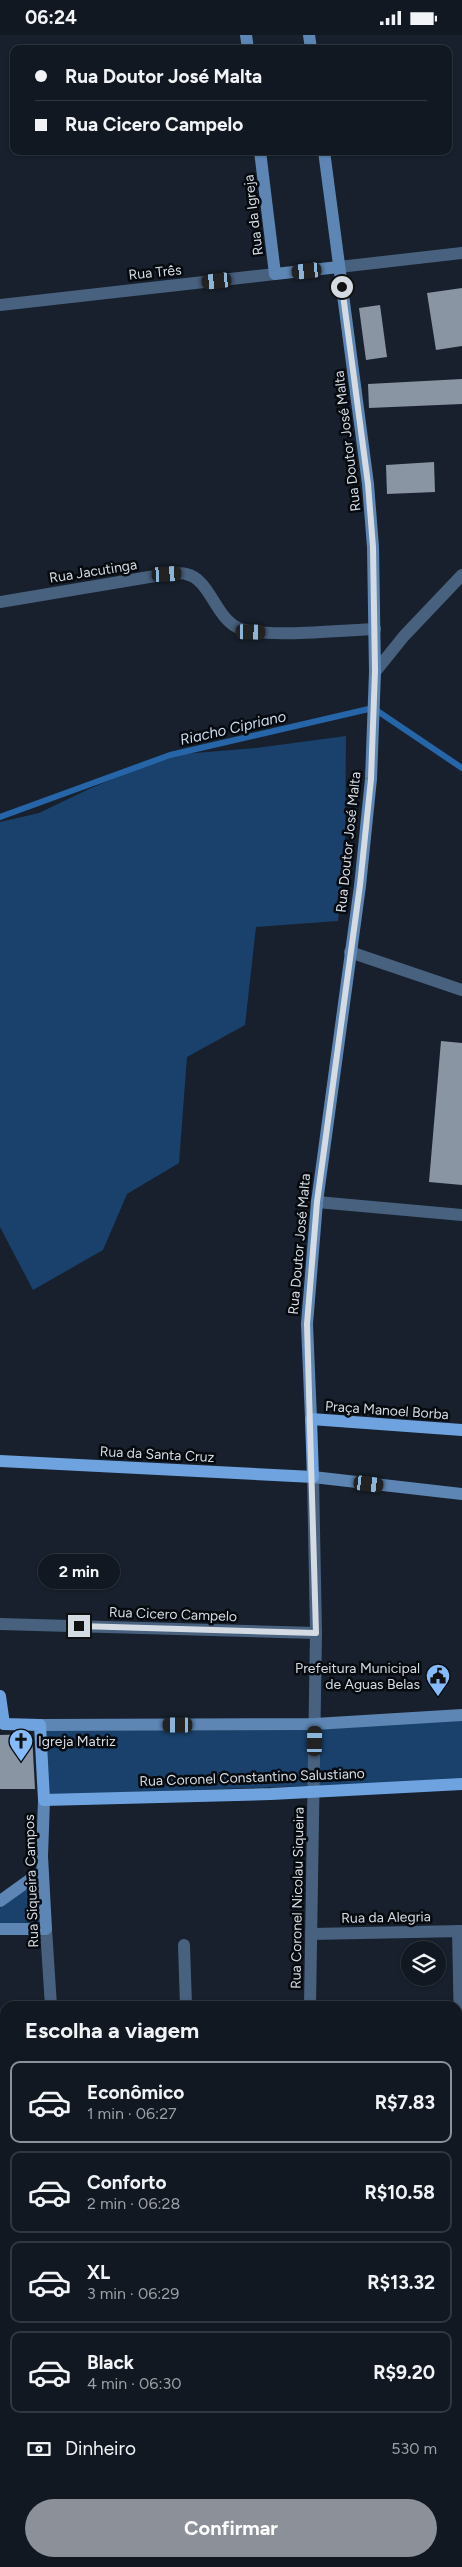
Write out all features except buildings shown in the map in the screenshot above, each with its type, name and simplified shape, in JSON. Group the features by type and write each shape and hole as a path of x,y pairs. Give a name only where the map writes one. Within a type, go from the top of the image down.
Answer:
{"main road":[{"name":"Praça Manoel Borba","path":"310,1419 462,1430"},
{"path":"310,1419 313,1477"},
{"name":"Rua da Santa Cruz","path":"0,1461 313,1477"},
{"path":"0,1696 2,1724 40,1725"},
{"name":"Rua Siqueira Campos","path":"40,1725 44,1800"},
{"name":"Rua Coronel Constantino Salustiano","path":"44,1800 261,1794 462,1783"}],"street":[{"name":"Rua da Igreja","path":"260,155 275,274"},
{"path":"325,155 339,267"},
{"name":"Rua Três","path":"0,305 462,253"},
{"name":"Rua Doutor José Malta","path":"310,1419 307,1324 317,1202 360,885 371,779 375,671 373,547 368,484 339,267"},
{"name":"Rua Jacutinga","path":"0,602 185,573 201,582 225,618 240,629 251,632 375,629"},
{"path":"375,671 404,636 462,575"},
{"path":"350,952 462,990"},
{"path":"317,1202 462,1215"},
{"path":"313,1477 462,1494"},
{"name":"Rua Coronel Nicolau Siqueira","path":"310,2001 316,1633 313,1477"},
{"name":"Rua Cicero Campelo","path":"0,1623 316,1633"},
{"path":"40,1725 315,1724 462,1715"},
{"name":"Rua Siqueira Campos","path":"44,1800 42,1871 51,2001"},
{"path":"0,1901 42,1871"},
{"path":"0,1929 46,1929"},
{"path":"460,1931 461,2001"},
{"name":"Rua da Alegria","path":"310,1934 460,1931"},
{"path":"184,1945 186,2001"}],"shaded area":[{"path":"346,736 345,854 338,921 256,927 245,1025 187,1057 179,1163 127,1194 103,1250 33,1290 0,1227 0,822 39,813 89,789 170,755 256,748"},
{"path":"462,1720 462,1780 315,1789 320,1728"},
{"path":"310,1730 308,1786 49,1795 45,1731"},
{"path":"39,1880 41,1922 0,1924 0,1908"}],"waterway":[{"name":"Riacho Cipriano","path":"0,817 170,755 373,708 462,768"}],"place":[{"name":"Prefeitura Municipal de Aguas Belas","path":"438,1697"},
{"name":"Igreja Matriz","path":"21,1762"}],"route":[{"path":"79,1626 316,1633 313,1477 307,1324 317,1202 360,885 371,779 375,671 373,547 368,484 362,424 342,287"}]}
